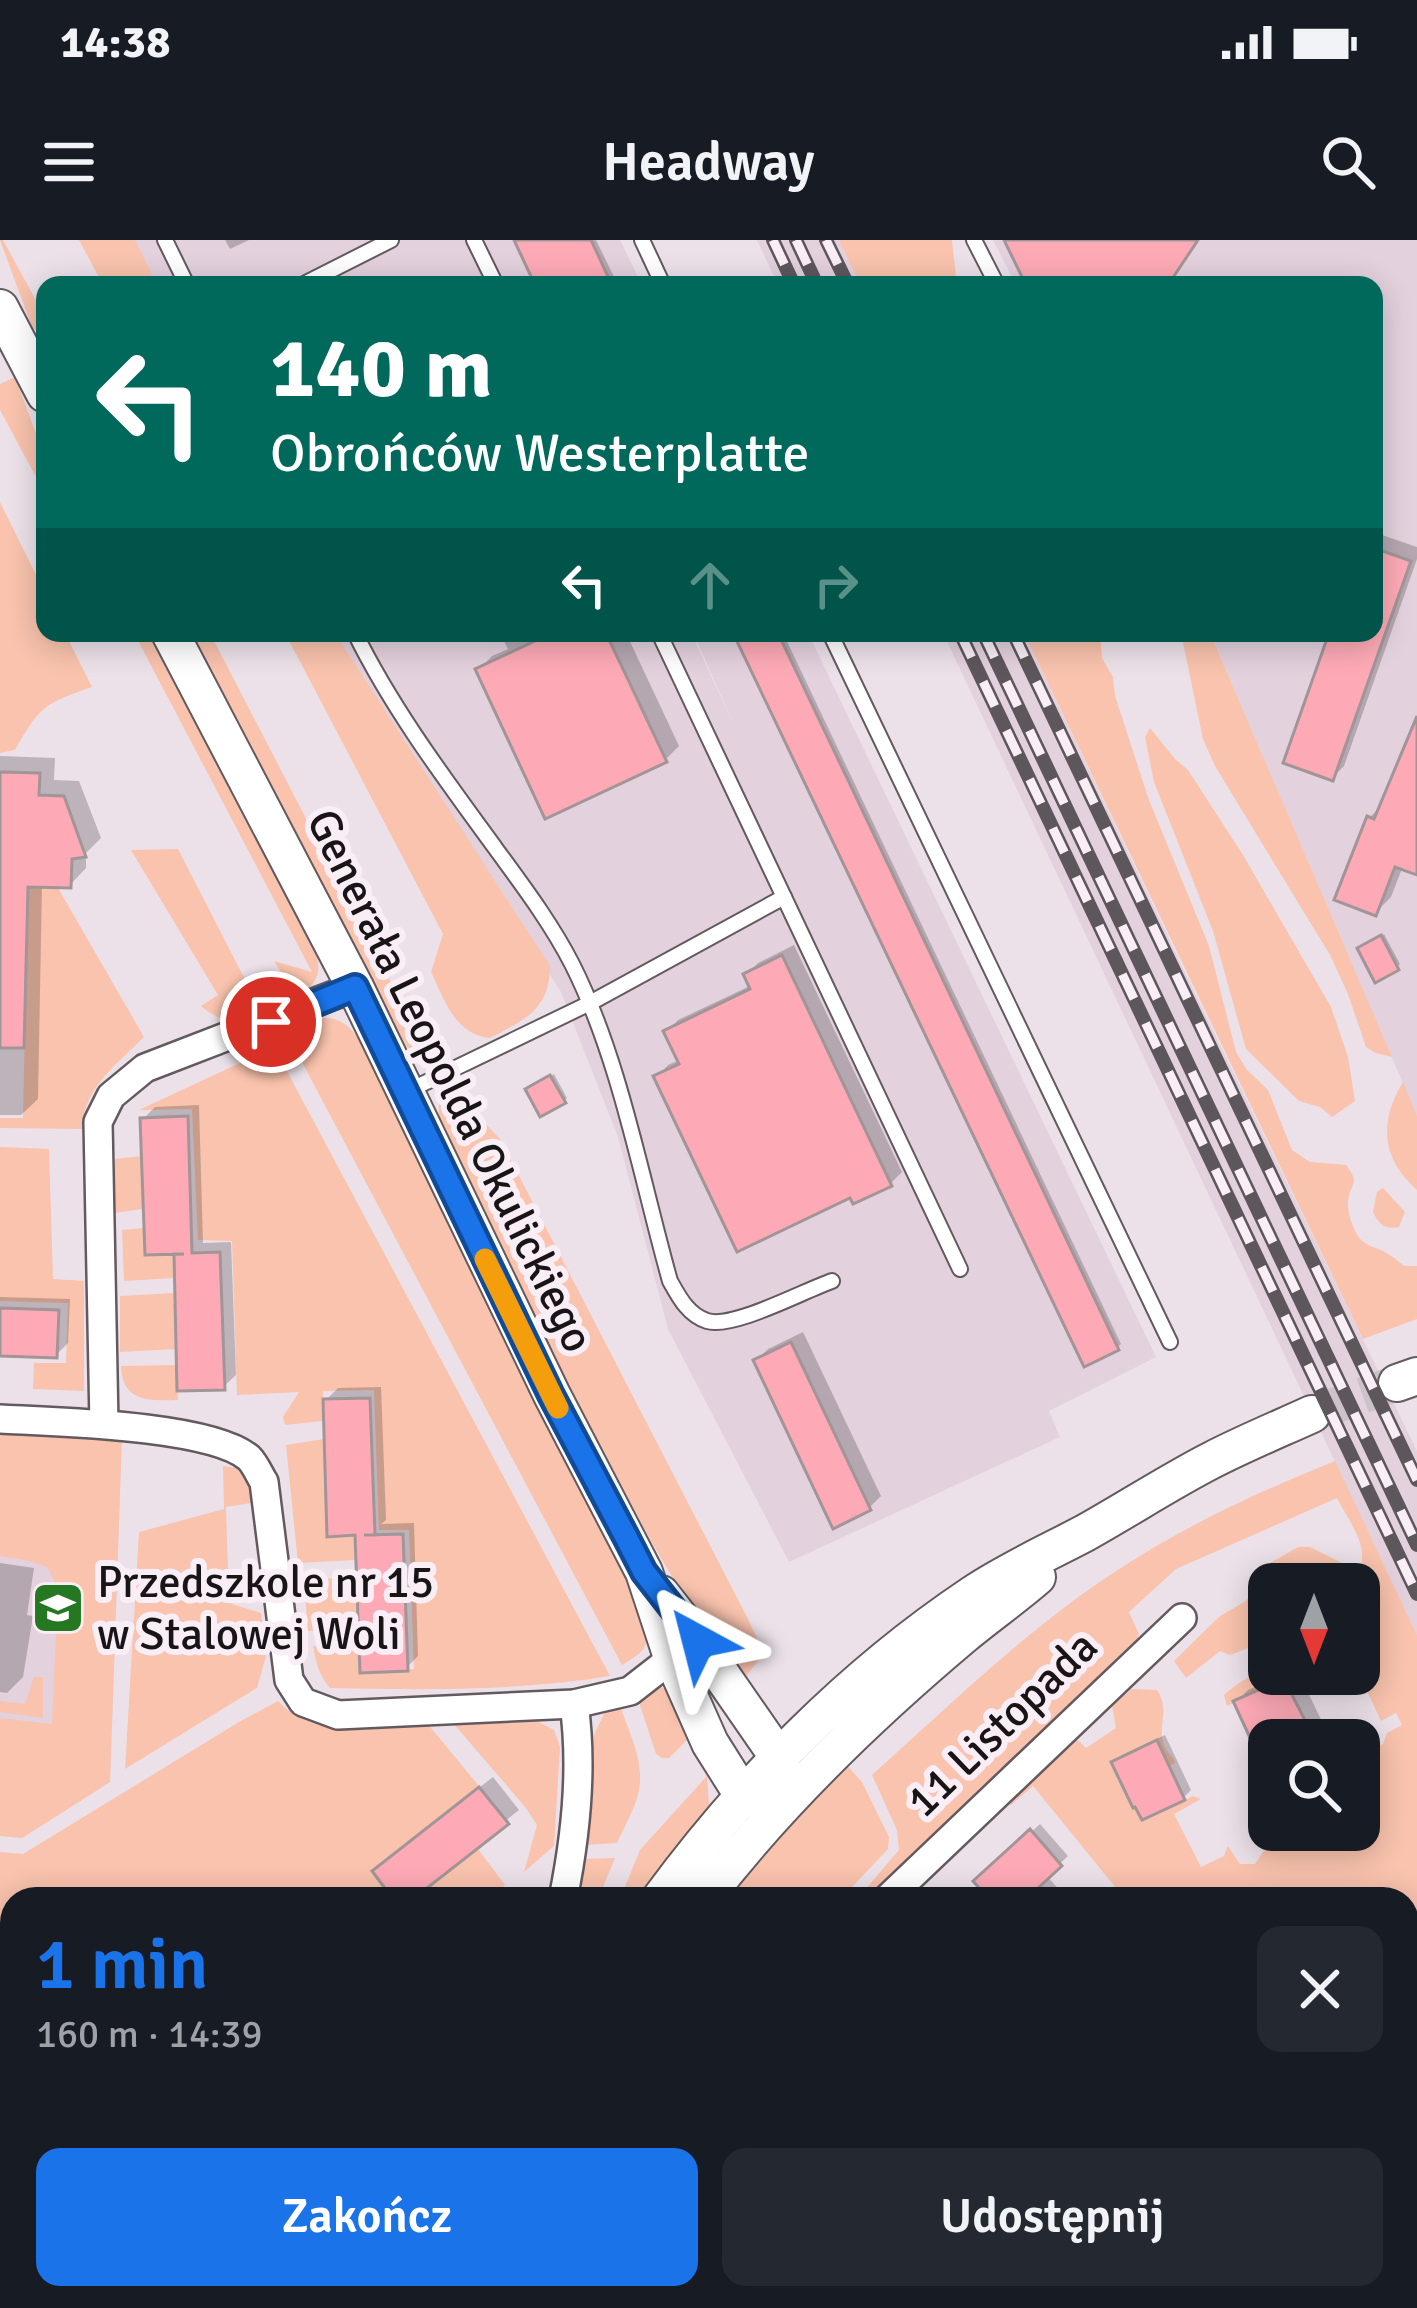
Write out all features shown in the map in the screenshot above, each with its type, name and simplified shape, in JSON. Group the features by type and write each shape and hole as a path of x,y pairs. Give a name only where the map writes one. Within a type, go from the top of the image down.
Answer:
{"street":[{"path":"0,308 36,377"},
{"name":"Generała Leopolda Okulickiego","path":"175,642 355,987 551,1395 644,1572 685,1649 779,1758 787,1801"},
{"path":"104,1424 98,1122 111,1096 145,1068 355,987"},
{"name":"11 Listopada","path":"744,1797 872,1670 970,1596 1213,1460 1312,1414"},
{"path":"0,1419 104,1424 220,1442 252,1460 263,1482 289,1679 303,1702 338,1715 574,1704 630,1691 685,1649"},
{"name":"11 Listopada","path":"787,1801 873,1715 1085,1533"},
{"name":"11 Listopada","path":"912,1887 1182,1618"},
{"name":"Generała Leopolda Okulickiego","path":"685,1649 710,1743 744,1797"},
{"path":"566,1887 580,1743 574,1704"},
{"path":"670,1887 744,1797 787,1801"},
{"path":"714,1887 787,1801"}],"lane":[{"path":"165,240 183,276"},
{"path":"320,276 392,240"},
{"path":"474,240 492,276"},
{"path":"642,240 659,276"},
{"path":"974,240 992,276"},
{"path":"360,642 425,750 552,929 590,1003 670,1281 688,1310 707,1321 731,1321 832,1281"},
{"path":"662,642 960,1269"},
{"path":"834,642 1170,1342"},
{"path":"405,1092 590,1003 784,897"}],"shaded area":[{"path":"0,240 36,300 33,330"},
{"path":"79,240 135,240 153,276 98,276"},
{"path":"128,240 620,240 638,276 146,276"},
{"path":"757,240 839,240 856,276 774,276"},
{"path":"839,240 952,240 956,276 856,276"},
{"path":"993,240 1417,240 1417,1116 1214,642 1383,642 1383,276 1011,276"},
{"path":"15,377 36,434 36,477 0,410 0,384"},
{"path":"0,502 36,575 36,642 70,642 92,687 45,708 15,750 0,753"},
{"path":"139,642 155,642 310,940 318,970 310,987 303,987 292,984 274,961 312,972"},
{"path":"197,642 215,642 432,1062 419,1060 405,1044"},
{"path":"290,642 341,642 550,966 545,993 533,1012 490,1038 459,1023 431,972 443,934"},
{"path":"338,642 695,642 735,727 697,642 812,642 1156,1357 1049,1411 1060,1437 789,1562 668,1329 618,1137 561,992"},
{"path":"947,642 1028,642 1417,1451 1417,1635"},
{"path":"1028,642 1101,642 1149,800 1209,946 1236,1052 1268,1090 1292,1150 1310,1162 1346,1165 1350,1171 1354,1180 1349,1211 1361,1240 1404,1266 1417,1266 1417,1319 1363,1339"},
{"path":"1183,642 1214,642 1392,1057 1366,1047 1330,955 1203,739"},
{"path":"1150,728 1188,770 1331,1007 1348,1057 1355,1101 1332,1117 1320,1107 1299,1101 1246,1049 1213,931 1154,782 1145,737"},
{"path":"178,849 263,1010 231,1020 201,1006 218,995 131,850"},
{"path":"28,887 58,888 144,1037 95,1089 83,1129 0,1128 0,1118 23,1118"},
{"path":"324,1018 346,1024 361,1042 614,1552 647,1630 644,1647 622,1665 286,1032"},
{"path":"274,1047 610,1676 435,1689 330,1688 323,1678 313,1646 359,1645 360,1673 414,1669 409,1530 379,1530 374,1390 323,1391 323,1421 285,1425 283,1417 299,1392 237,1395 232,1241 198,1240 192,1109 139,1110"},
{"path":"1403,1082 1417,1116 1417,1190 1397,1166 1387,1140 1390,1112"},
{"path":"447,1090 457,1108 482,1120 500,1139 747,1617 764,1653 743,1680 652,1543 566,1380 440,1124 439,1106"},
{"path":"0,1147 49,1149 53,1279 84,1281 84,1391 33,1389 34,1363 66,1363 68,1303 0,1301"},
{"path":"141,1156 143,1209 114,1213 115,1159"},
{"path":"1383,1188 1405,1212 1399,1227 1383,1225 1373,1212 1377,1192"},
{"path":"144,1228 145,1254 173,1254 174,1278 124,1281 122,1230"},
{"path":"174,1293 176,1349 120,1352 120,1296"},
{"path":"176,1365 178,1400 147,1399 132,1393 121,1366"},
{"name":"Przedszkole nr 15 w Stalowej Woli","path":"0,1430 122,1434 110,1782 22,1838 0,1836"},
{"name":"Przedszkole nr 15 w Stalowej Woli","path":"0,1430 122,1434 110,1782 22,1838 0,1836 0,1718 52,1724 58,1587 47,1567 0,1556"},
{"path":"324,1439 327,1536 355,1535 356,1560 298,1563 286,1445"},
{"path":"1335,1461 1417,1635 1417,1887 1115,1887 1033,1786 1011,1805 1008,1800 1073,1740 1086,1748 1116,1728 1112,1706 1132,1689 1157,1690 1162,1699 1163,1741 1175,1763 1169,1766 1156,1741 1111,1763 1143,1819 1193,1796 1201,1799 1174,1814 1201,1867 1224,1856 1228,1846 1240,1864 1255,1864 1264,1851 1380,1851 1380,1745 1387,1733 1402,1725 1396,1713 1381,1721 1369,1695 1380,1695 1380,1563 1361,1563 1360,1542 1337,1498 1176,1569 1129,1612 1139,1634 1133,1652 1053,1720 883,1887 867,1887 899,1850 897,1830 872,1775 1018,1644 1081,1596 1166,1540"},
{"path":"223,1466 243,1469 258,1502 226,1507 229,1603 261,1613 266,1656 257,1688 125,1769 139,1532 224,1509"},
{"path":"1298,1547 1310,1547 1342,1563 1270,1563"},
{"path":"356,1577 358,1628 308,1631 304,1580"},
{"path":"1248,1598 1248,1648 1230,1655 1220,1651 1186,1678 1174,1661 1220,1616"},
{"path":"34,1677 43,1677 43,1718 0,1712 0,1701 25,1704"},
{"path":"1248,1679 1250,1695 1227,1706 1224,1695"},
{"path":"654,1686 667,1689 693,1734 669,1758 656,1754 636,1693"},
{"path":"278,1701 294,1714 329,1727 427,1723 479,1786 372,1871 384,1887 0,1887 0,1852 23,1854"},
{"path":"619,1703 638,1760 638,1795 617,1843 585,1845 593,1737 604,1714"},
{"path":"537,1721 554,1730 560,1747 554,1846 524,1872 537,1825 453,1723"},
{"path":"842,1760 862,1782 889,1837 888,1849 852,1887 729,1887"},
{"path":"707,1776 709,1806 695,1836 656,1887 625,1887 640,1850"},
{"path":"478,1849 505,1885 503,1887 429,1887"},
{"path":"615,1858 603,1887 580,1887 582,1859"}],"building":[{"path":"514,240 591,240 608,276 531,276"},
{"path":"1004,240 1198,240 1174,276 1022,276"},
{"path":"1383,551 1411,561 1383,640"},
{"path":"533,642 610,642 667,762 545,819 475,669"},
{"path":"737,642 782,642 1119,1350 1084,1367"},
{"path":"1326,642 1382,642 1333,781 1283,763"},
{"path":"1417,716 1417,875 1395,867 1376,916 1334,900 1367,816 1374,819"},
{"path":"0,772 40,773 39,795 64,796 86,857 72,859 71,888 28,887 24,1048 0,1048"},
{"path":"1381,935 1399,970 1375,983 1357,948"},
{"path":"782,955 892,1186 853,1204 850,1198 737,1252 653,1076 679,1064 663,1031 750,989 743,974"},
{"path":"550,1075 566,1103 540,1117 525,1089"},
{"path":"188,1116 192,1253 220,1252 225,1390 177,1391 174,1254 145,1255 140,1118"},
{"path":"0,1308 59,1310 57,1358 0,1356"},
{"path":"791,1342 871,1510 833,1529 753,1360"},
{"path":"370,1398 375,1535 403,1534 408,1671 360,1673 355,1535 327,1537 323,1399"},
{"path":"1248,1695 1292,1695 1304,1719 1248,1719 1248,1734 1233,1701"},
{"path":"1157,1740 1185,1800 1142,1820 1111,1762"},
{"path":"479,1787 509,1824 428,1887 384,1887 372,1871"},
{"path":"1030,1829 1062,1866 1039,1887 978,1887 973,1881"}],"tunnel":[{"path":"1312,1414 1397,1383"}],"railway":[{"path":"773,240 790,276"},
{"path":"796,240 813,276"},
{"path":"826,240 844,276"},
{"path":"964,642 1417,1594"},
{"path":"987,642 1417,1545"},
{"path":"1017,642 1417,1480"}],"slow traffic":[{"path":"485,1259 558,1408"}],"place":[{"name":"Przedszkole nr 15 w Stalowej Woli","path":"58,1608"}],"route":[{"path":"271,1022 355,987 551,1395 644,1572 698,1641"}]}
